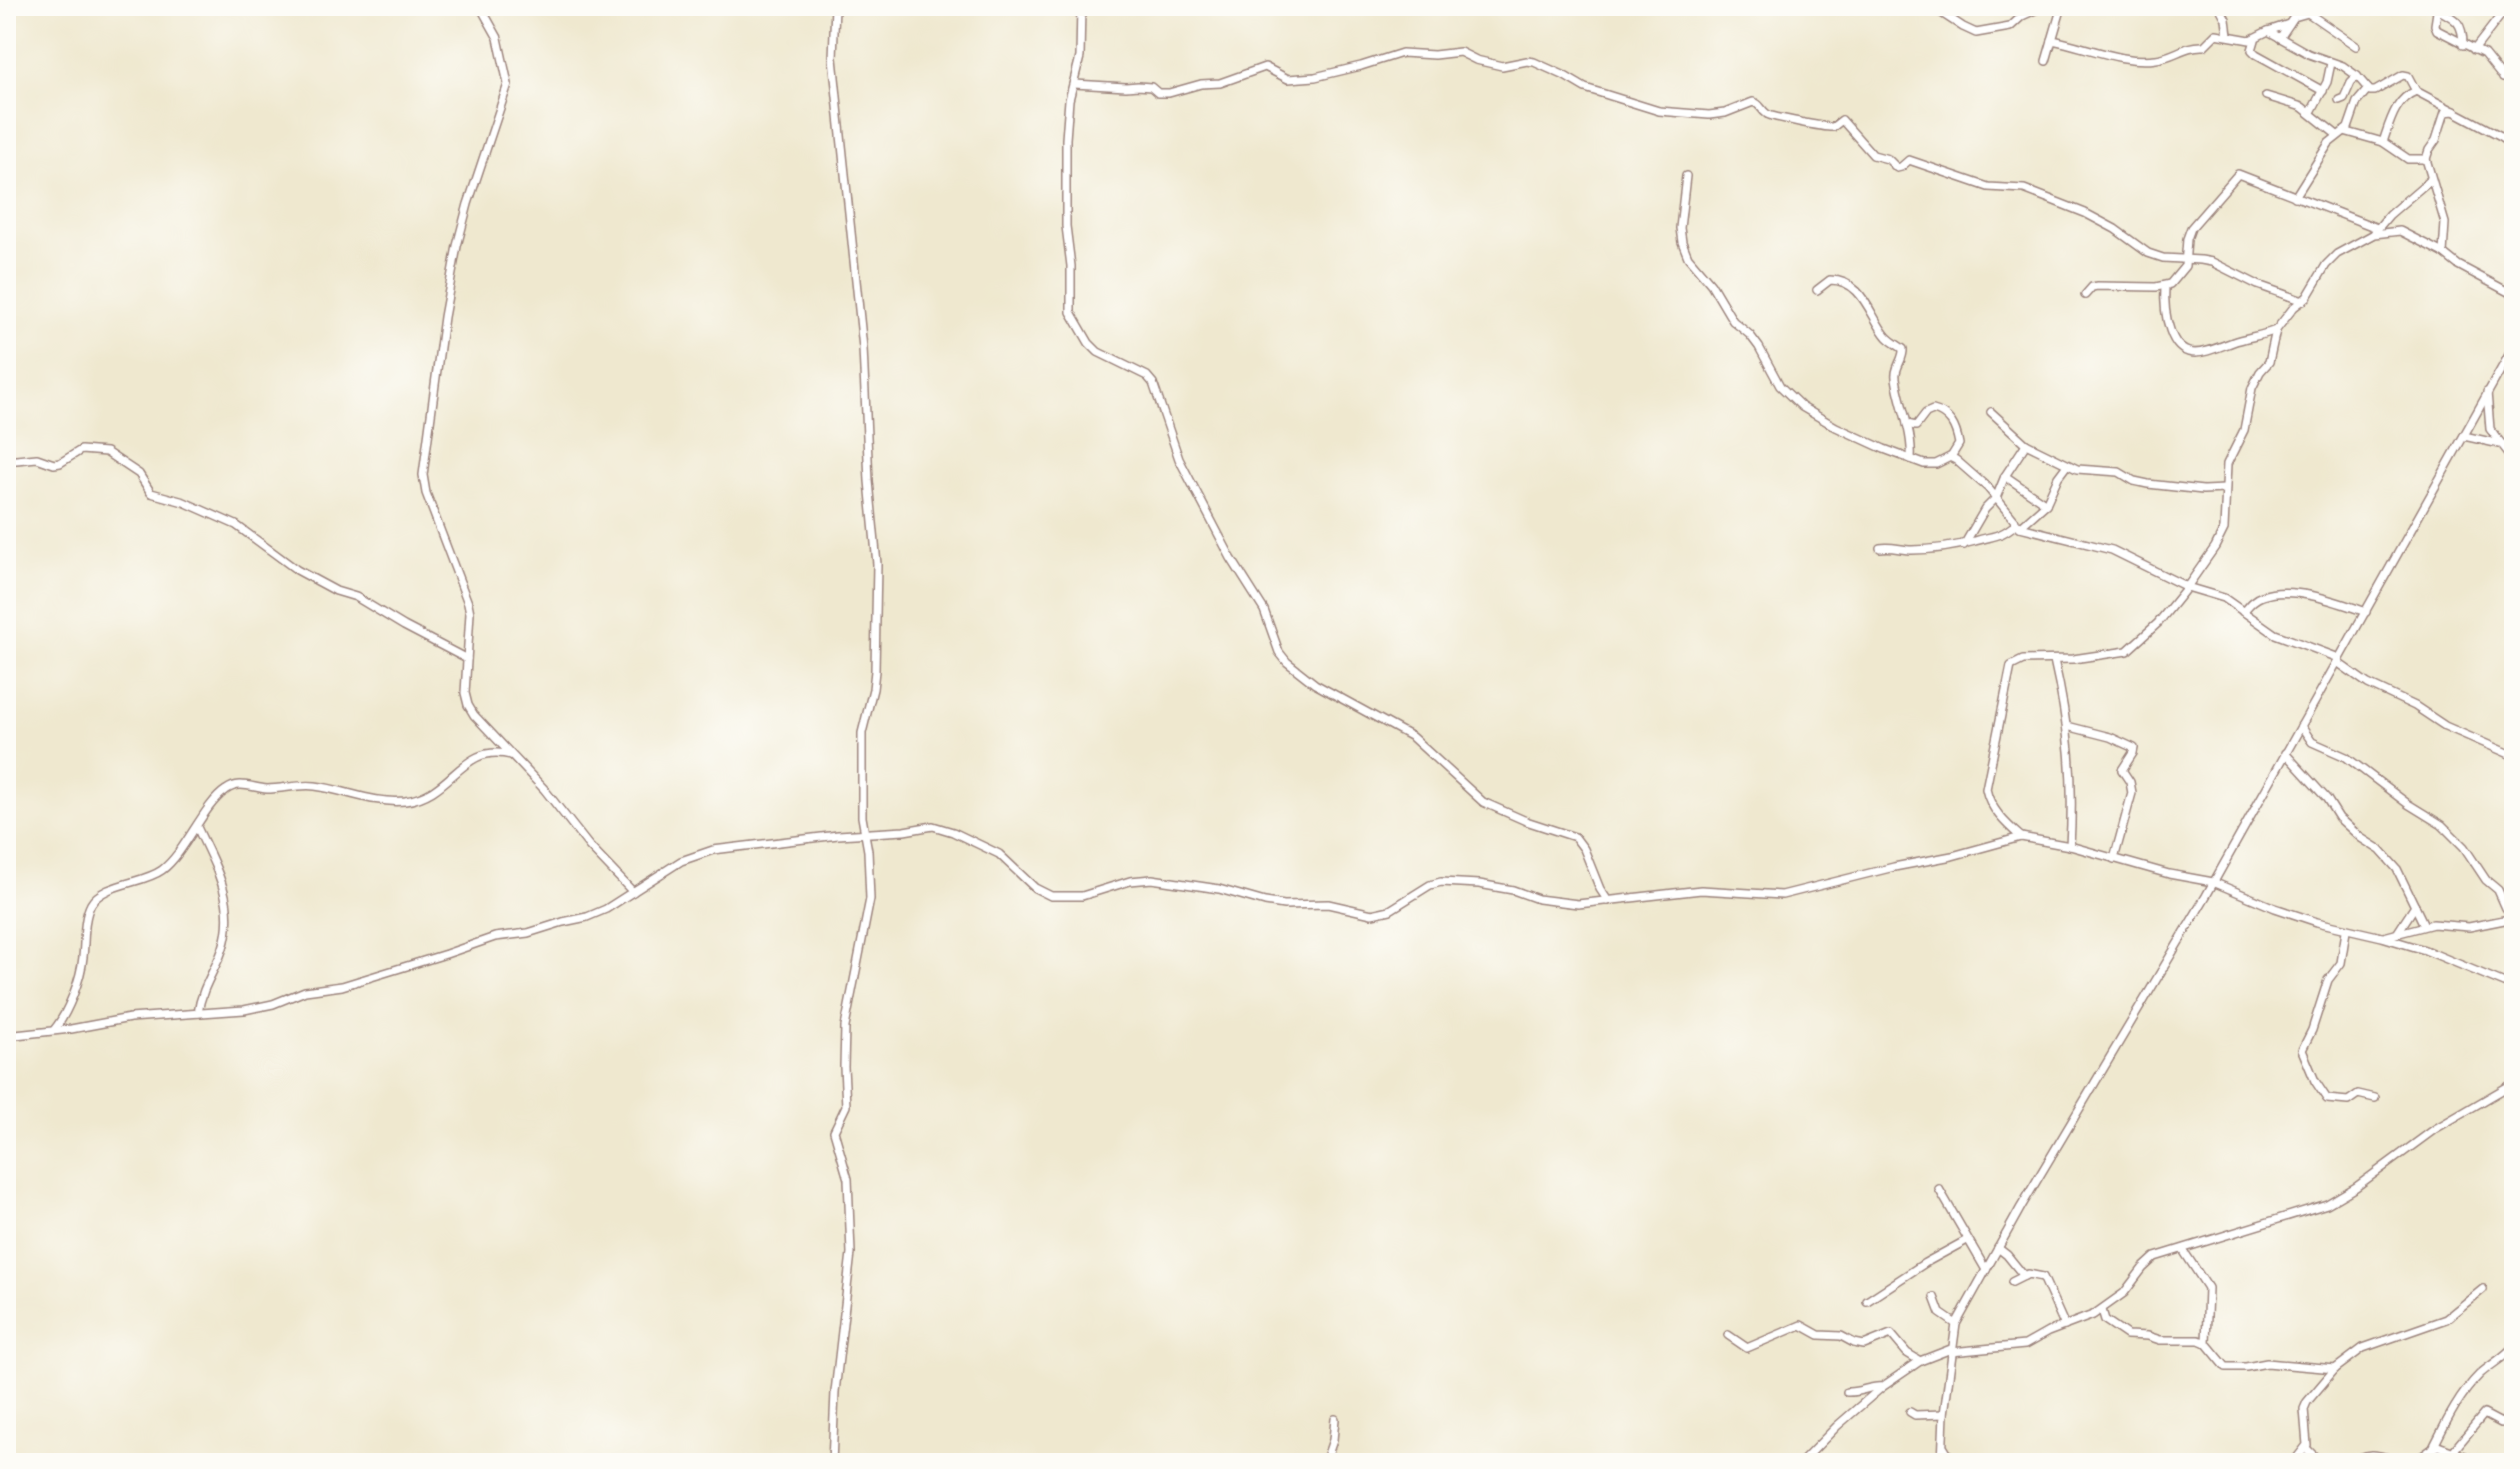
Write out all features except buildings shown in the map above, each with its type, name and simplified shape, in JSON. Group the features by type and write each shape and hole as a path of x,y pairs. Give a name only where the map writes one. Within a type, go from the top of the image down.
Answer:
{"street":[{"path":"480,6 498,38 508,84 457,246 444,317 423,475 426,493 470,613 465,693 468,705 544,789 589,846 633,892"},
{"path":"832,1463 835,1392 851,1253 848,1179 834,1129 846,1106 845,1027 869,910 862,733 875,671 877,552 869,481 863,348 833,58 835,6"},
{"path":"1081,6 1081,47 1067,116 1065,162 1071,312 1095,350 1147,376 1153,383 1179,459 1231,558 1264,610 1282,656 1291,668 1412,737 1483,802 1526,821 1575,837 1584,849 1608,901"},
{"path":"1931,6 1976,33 2010,27 2022,16 2044,6"},
{"path":"2046,61 2062,6"},
{"path":"2219,6 2226,19 2228,35"},
{"path":"2477,46 2508,6"},
{"path":"2435,8 2459,22 2463,45"},
{"path":"2435,8 2437,30 2463,45 2477,46 2503,78 2514,85"},
{"path":"2280,38 2297,15 2311,10 2356,46"},
{"path":"2289,24 2268,31 2255,40 2252,50 2323,91"},
{"path":"2268,31 2343,66 2368,89 2375,91 2403,75 2408,76 2416,91 2514,143"},
{"path":"2052,40 2128,60 2153,60 2189,47 2204,46 2216,34 2255,40"},
{"path":"1074,84 1151,87 1160,93 1169,93 1204,83 1220,83 1265,67 1288,79 1315,77 1408,53 1434,55 1460,52 1476,60 1507,67 1531,62 1585,88 1648,109 1691,114 1725,113 1753,102 1771,116 1818,126 1833,127 1842,120 1873,155 1888,159 1897,168 1909,160 1988,187 2024,189 2085,213 2115,229 2148,253 2163,258 2212,262 2258,285 2303,301"},
{"path":"2503,78 2514,55"},
{"path":"2311,112 2323,91 2331,63"},
{"path":"2357,76 2342,98 2357,102"},
{"path":"2295,197 2329,143 2351,124 2357,102 2368,89"},
{"path":"2383,142 2402,97 2416,91"},
{"path":"2266,96 2294,103 2341,133 2383,142 2408,159 2426,159"},
{"path":"2443,253 2445,223 2426,159 2436,140 2445,109"},
{"path":"2504,138 2514,127"},
{"path":"2085,295 2097,286 2165,286 2182,272 2187,259 2189,231 2238,174 2375,231 2400,231 2514,295"},
{"path":"1686,176 1680,228 1688,257 1711,284 1735,325 1754,340 1777,383 1802,407 1836,427 1919,463 1931,464 1951,457 1959,444 1947,416 1933,410 1926,413 1916,426 1907,424"},
{"path":"2021,837 2003,821 1988,798 1986,779 2011,666 2023,660 2054,660 2127,651 2158,623 2187,587 2224,529 2227,464 2244,430 2252,388 2269,362 2276,330 2294,307 2303,301 2330,260 2375,231 2431,179"},
{"path":"1817,290 1830,280 1850,286 1875,315 1886,336 1903,349 1895,375 1911,441 1911,459"},
{"path":"2165,286 2164,306 2171,332 2176,345 2185,352 2209,351 2276,330"},
{"path":"1942,1463 1944,1414 1956,1324 2213,882 2514,346"},
{"path":"2487,392 2488,423 2514,460"},
{"path":"1991,412 2026,444 2082,471 2119,472 2134,481 2148,484 2203,490 2225,489"},
{"path":"2464,436 2501,444"},
{"path":"1964,545 1985,509 1996,498 2005,476 2026,444"},
{"path":"6,461 37,458 54,464 81,450 106,452 139,474 151,493 184,502 236,525 297,570 336,591 356,597 467,659"},
{"path":"1951,457 1969,470 2018,526 2101,546 2187,587 2218,595 2275,634 2338,660 2368,684 2415,706 2445,726 2514,756"},
{"path":"1880,548 1938,549 1998,537 2046,504 2067,465"},
{"path":"2005,476 2046,504"},
{"path":"2243,612 2260,596 2284,594 2315,597 2366,612"},
{"path":"2054,660 2067,726 2072,777 2070,846"},
{"path":"2067,726 2110,737 2134,748 2122,770 2130,782 2132,793 2114,859"},
{"path":"2301,726 2312,742 2346,757 2408,804 2442,825 2473,859 2486,880 2498,890 2506,908 2514,916"},
{"path":"54,1030 65,1015 81,970 87,916 96,897 162,870 224,790 241,784 270,789 305,785 364,799 403,801 431,794 478,756 498,752 513,756"},
{"path":"2285,753 2327,799 2339,818 2389,859 2404,880 2424,925"},
{"path":"197,827 223,883 228,904 222,947 203,989 198,1013"},
{"path":"6,1036 130,1018 244,1010 273,1004 305,991 342,986 495,937 528,933 587,917 681,861 713,850 938,827 999,854 1039,891 1062,897 1091,894 1146,879 1219,889 1284,905 1328,904 1372,914 1390,910 1430,885 1444,881 1505,888 1551,901 1578,904 1701,890 1782,895 2021,837 2070,846 2169,874 2213,882 2275,908 2346,931 2382,937 2425,950 2514,987"},
{"path":"2398,932 2415,906"},
{"path":"2382,937 2424,925 2469,927 2514,916"},
{"path":"2346,931 2341,963 2328,980 2312,1030 2302,1050 2315,1081 2327,1099 2348,1101 2358,1094 2375,1098"},
{"path":"1801,1463 1882,1387 1920,1361 1951,1351 2017,1347 2102,1310 2124,1293 2155,1257 2339,1198 2435,1129 2514,1083"},
{"path":"1939,1189 1986,1270"},
{"path":"1867,1301 1967,1240"},
{"path":"1998,1248 2024,1276"},
{"path":"2183,1250 2208,1288 2206,1343"},
{"path":"2012,1282 2038,1274 2045,1278 2065,1326"},
{"path":"2293,1463 2308,1442 2304,1409 2335,1369 2363,1348 2446,1319 2483,1289"},
{"path":"1934,1297 1940,1313 1956,1324"},
{"path":"2102,1310 2105,1320 2127,1335 2206,1343 2226,1367 2267,1363 2335,1369"},
{"path":"1728,1335 1747,1348 1801,1325 1819,1335 1841,1336 1864,1345 1891,1334 1907,1353 1920,1361"},
{"path":"2433,1448 2468,1387 2484,1370 2511,1356 2514,1346"},
{"path":"1847,1392 1882,1387"},
{"path":"1910,1412 1915,1415 1944,1414"},
{"path":"2454,1450 2484,1414 2501,1423 2514,1415"},
{"path":"1325,1463 1332,1445 1335,1419"},
{"path":"1943,1446 1953,1463"},
{"path":"2352,1463 2368,1454 2397,1460 2417,1459 2438,1446 2483,1463"},
{"path":"2306,1448 2321,1463"}]}
